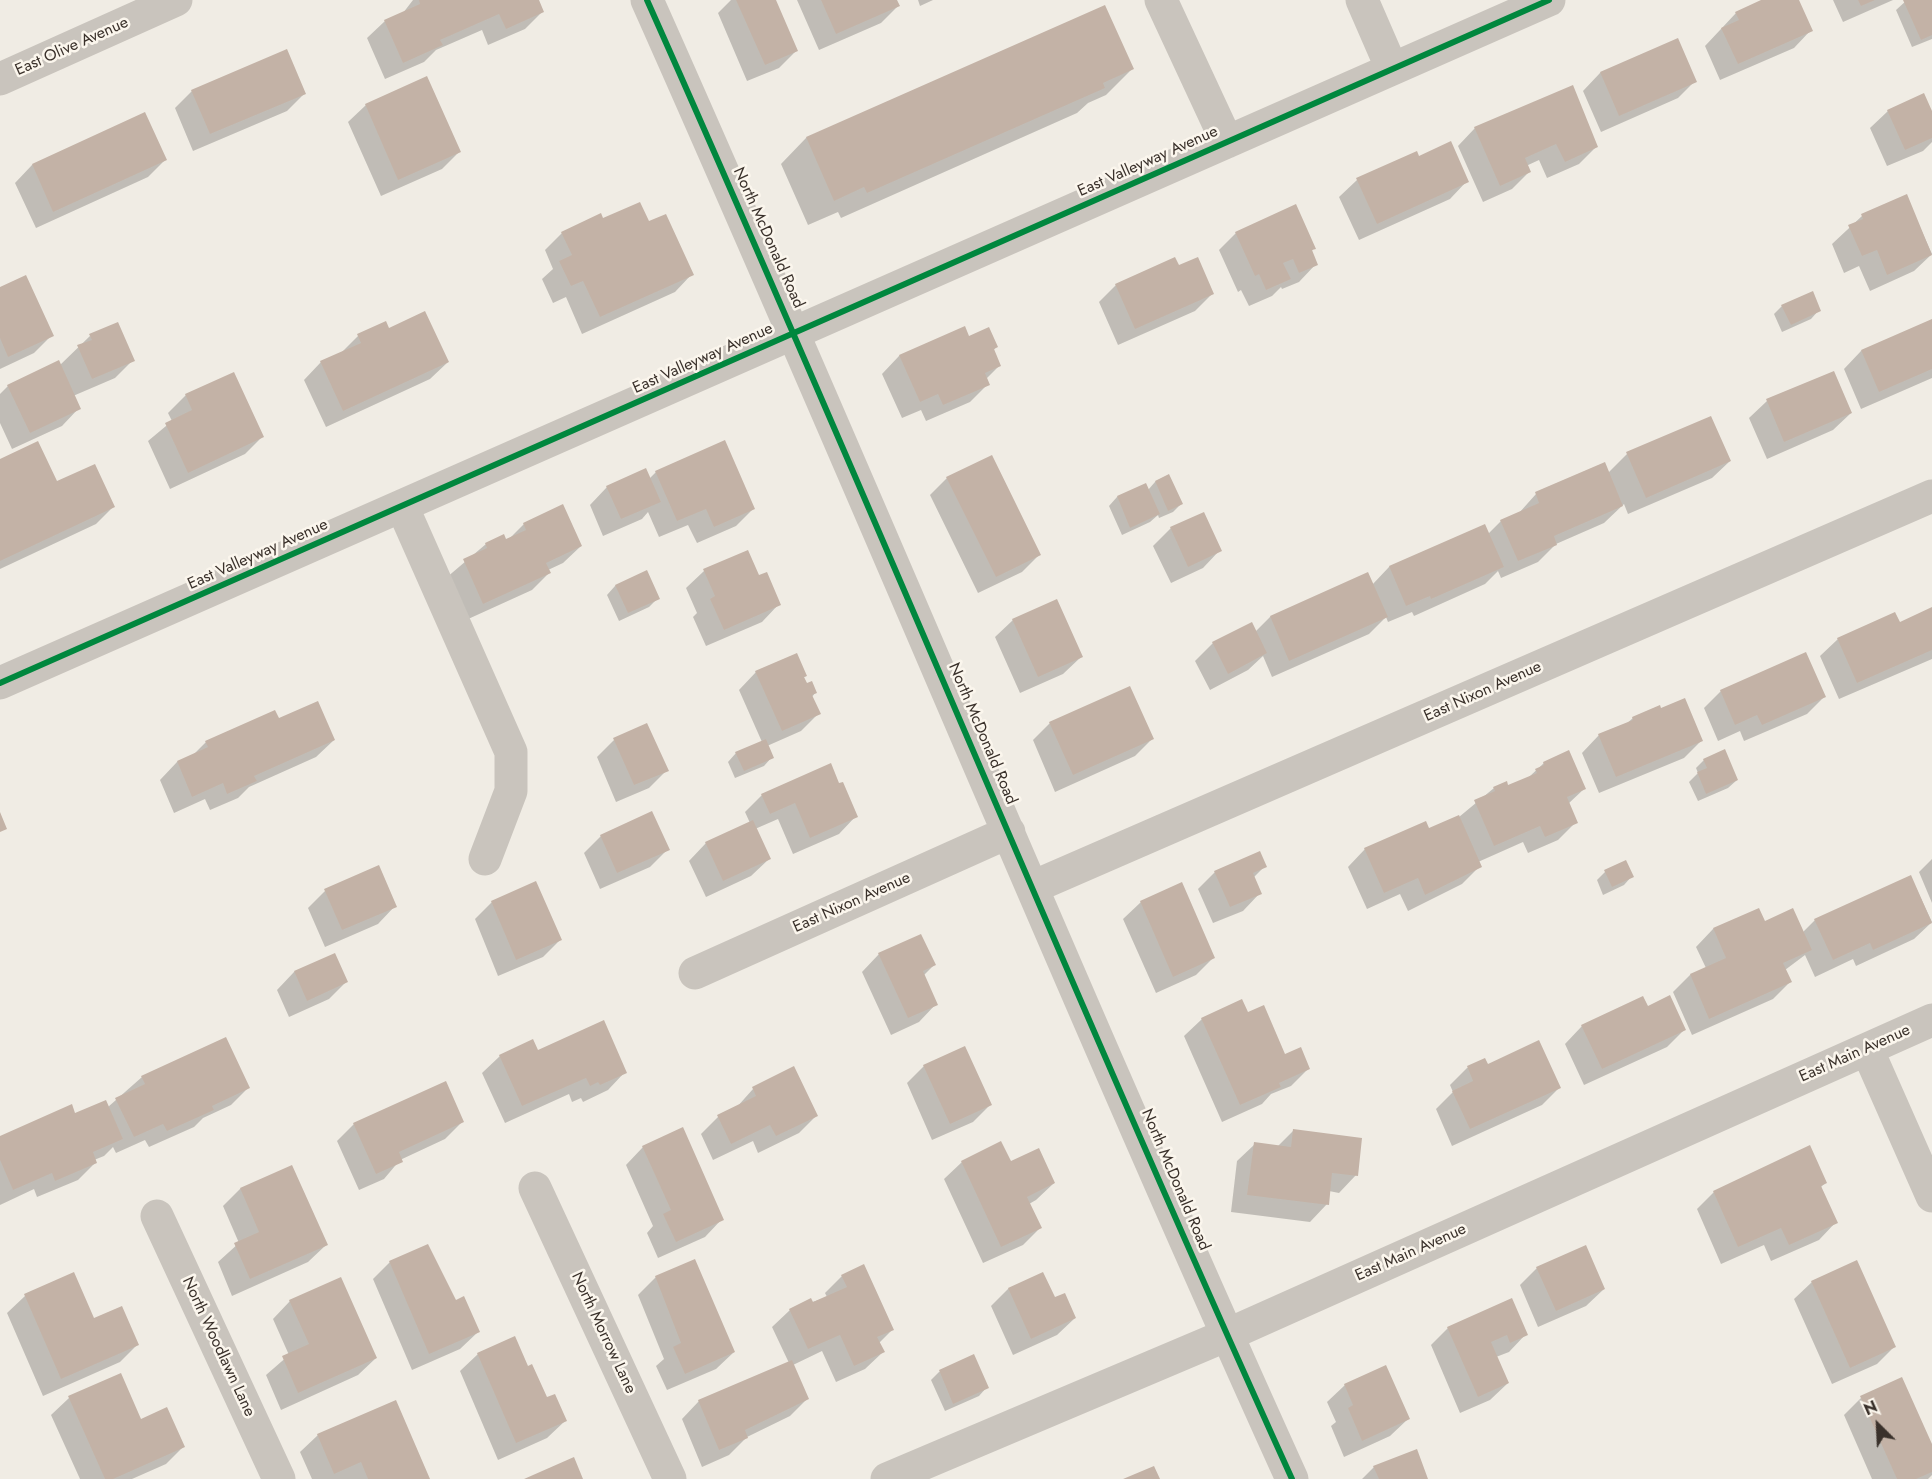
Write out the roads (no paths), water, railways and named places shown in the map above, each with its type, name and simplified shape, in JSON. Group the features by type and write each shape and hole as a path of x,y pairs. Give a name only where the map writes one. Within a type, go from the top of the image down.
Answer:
{"street":[{"name":"East Olive Avenue","path":"0,79 176,0"},
{"name":"North McDonald Road","path":"647,0 795,333 1227,1335 1292,1479"},
{"path":"1161,0 1227,142"},
{"path":"1362,0 1392,69"},
{"name":"East Valleyway Avenue","path":"0,683 1548,0"},
{"name":"East Nixon Avenue","path":"1033,887 1932,496"},
{"path":"402,506 511,752 511,791 485,860"},
{"name":"East Nixon Avenue","path":"694,973 1009,832"},
{"name":"East Main Avenue","path":"887,1479 1227,1335 1932,1020"},
{"path":"1867,1049 1932,1196"},
{"name":"North Morrow Lane","path":"536,1188 670,1479"},
{"name":"North Woodlawn Lane","path":"157,1216 279,1479"}]}
